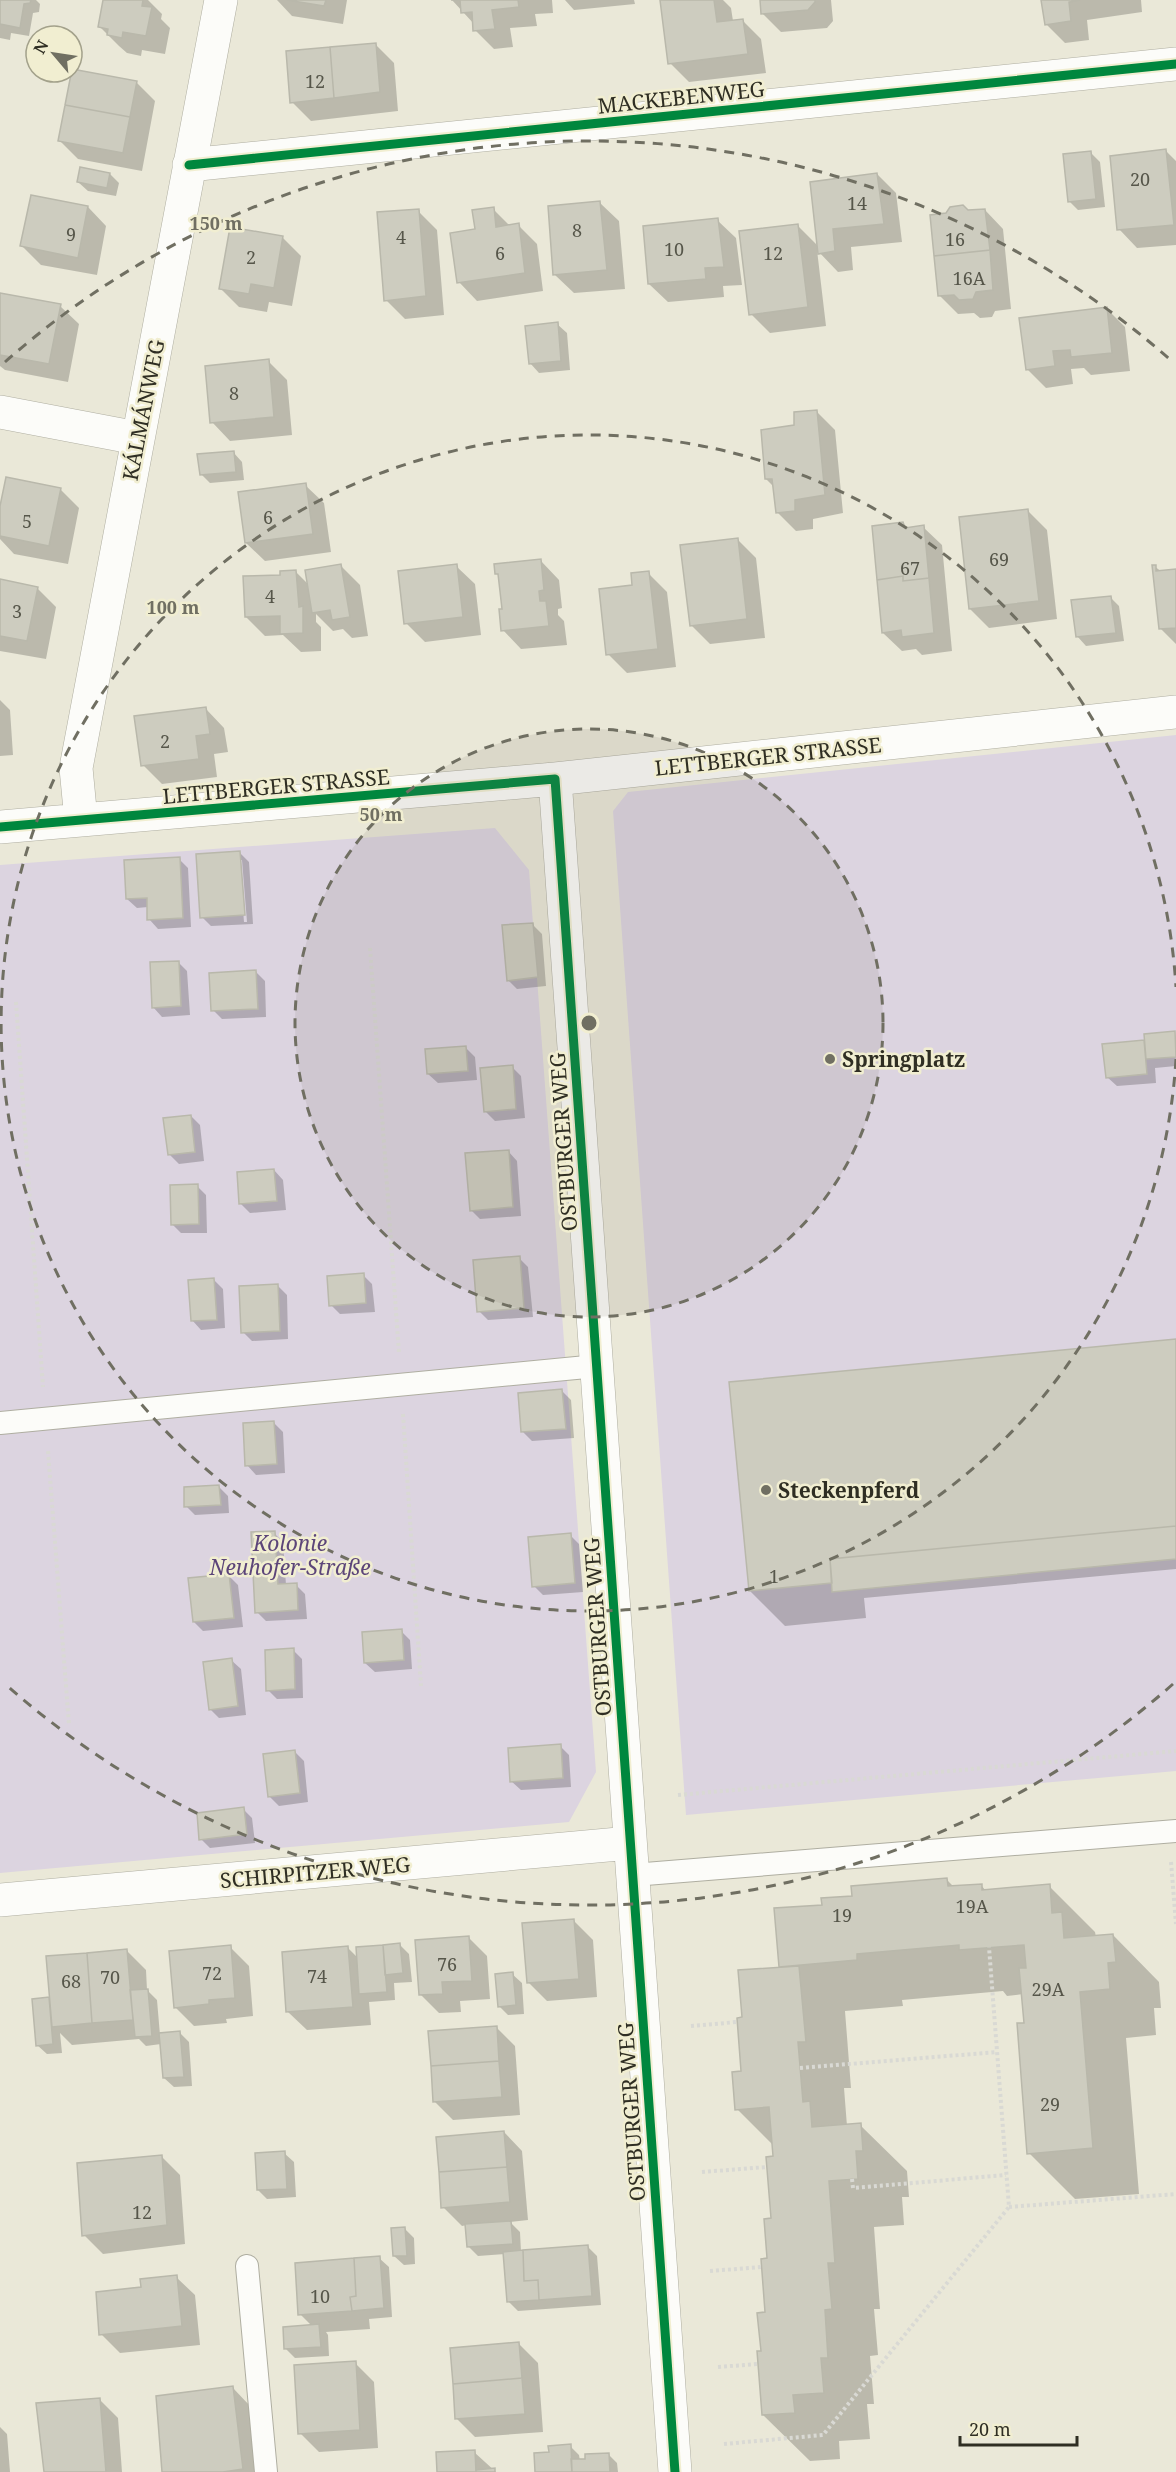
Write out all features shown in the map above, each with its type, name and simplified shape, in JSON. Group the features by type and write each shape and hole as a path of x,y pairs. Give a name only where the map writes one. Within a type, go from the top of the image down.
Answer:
{"street":[{"name":"KÁLMÁNWEG","path":"81,820 76,768 221,0"},
{"name":"MACKEBENWEG","path":"189,165 1176,64"},
{"path":"0,412 137,438"},
{"name":"LETTBERGER STRASSE","path":"0,827 555,779 1176,712"},
{"name":"OSTBURGER WEG","path":"555,779 675,2472"},
{"name":"SCHIRPITZER WEG","path":"0,1900 630,1843"}],"lane":[{"path":"0,1424 597,1366"},
{"path":"633,1875 1172,1831"},
{"path":"248,2266 266,2472"}],"path":[{"path":"370,948 421,1686"},
{"path":"16,1002 69,1725"},
{"path":"678,1795 1176,1750"},
{"path":"1172,1831 1176,1924"},
{"path":"723,2444 823,2435 1009,2207 989,1947"},
{"path":"691,2026 737,2022"},
{"path":"800,2068 997,2052"},
{"path":"702,2172 767,2167"},
{"path":"852,2179 853,2188 1006,2175"},
{"path":"1009,2207 1176,2194"},
{"path":"710,2271 762,2267"},
{"path":"718,2367 758,2364"}],"green space":[{"path":"1176,735 1176,1771 686,1815 613,811 628,792"},
{"name":"Kolonie Neuhofer-Straße","path":"495,828 529,870 596,1772 569,1822 0,1873 0,865"}],"building":[{"path":"0,0 31,0 30,3 24,4 20,28 0,24"},
{"path":"103,0 143,0 142,6 152,7 146,36 123,32 122,38 107,35 108,29 98,27"},
{"path":"287,0 326,0 324,6"},
{"path":"460,0 518,0 519,7 492,10 495,29 473,31 472,12 461,13"},
{"path":"660,0 714,0 717,22 743,19 748,54 668,64"},
{"path":"760,0 815,0 815,2 808,10 761,14"},
{"path":"1041,0 1080,0 1069,2 1071,21 1045,25"},
{"path":"376,43 380,92 334,98 330,47"},
{"path":"330,47 334,98 290,103 286,51"},
{"path":"84,71 137,81 130,117 65,105 69,84 84,84"},
{"path":"65,105 130,117 123,153 58,141"},
{"path":"1166,149 1174,225 1117,230 1110,156"},
{"path":"1091,151 1096,199 1068,202 1063,154"},
{"path":"80,167 110,173 107,188 77,182"},
{"path":"877,173 884,224 833,229 835,251 818,254 810,182"},
{"path":"31,195 88,206 78,258 20,246"},
{"path":"600,201 607,270 553,275 548,206"},
{"path":"963,205 968,210 985,209 990,250 934,256 930,215 946,213 950,207"},
{"path":"494,207 496,227 519,223 525,273 457,283 450,233 475,229 472,210"},
{"path":"419,209 426,296 384,301 377,212"},
{"path":"718,218 724,267 705,268 706,279 648,284 643,226"},
{"path":"798,224 808,307 749,315 739,231"},
{"path":"230,227 283,236 274,288 251,284 249,294 219,289"},
{"path":"990,250 993,290 976,292 973,299 959,300 954,295 938,296 934,256"},
{"path":"0,293 61,304 49,364 0,355"},
{"path":"1107,307 1112,353 1071,357 1070,350 1053,351 1055,366 1026,370 1019,318"},
{"path":"558,322 561,361 529,364 525,326"},
{"path":"269,359 274,417 210,423 205,366"},
{"path":"817,410 825,495 795,500 795,511 776,513 772,479 765,479 761,430 794,425 794,412"},
{"path":"234,451 236,472 200,475 197,454"},
{"path":"6,477 61,488 49,546 0,536 0,506"},
{"path":"306,483 313,534 245,543 238,492"},
{"path":"1028,509 1039,601 969,609 959,517"},
{"path":"903,522 905,528 924,525 929,578 903,581 903,576 877,580 872,526"},
{"path":"738,538 747,619 690,626 680,545"},
{"path":"541,559 544,590 539,591 540,601 546,601 549,626 501,631 499,609 502,609 498,574 495,574 494,564"},
{"path":"341,564 350,617 332,620 330,610 312,613 305,570"},
{"path":"457,564 463,617 404,624 398,571"},
{"path":"1152,565 1156,565 1156,571 1176,569 1176,628 1159,629"},
{"path":"296,570 299,607 303,606 303,633 280,634 280,616 245,617 243,576 280,575 280,571"},
{"path":"649,571 658,649 606,655 599,589 632,585 631,573"},
{"path":"903,576 903,581 929,578 934,633 902,637 901,630 882,633 877,580"},
{"path":"0,579 38,587 27,641 0,636"},
{"path":"1111,596 1116,633 1076,637 1071,600"},
{"path":"206,707 210,734 196,736 199,759 141,766 134,716"},
{"path":"240,851 245,915 200,918 196,854"},
{"path":"180,857 183,918 147,920 147,898 126,899 124,860"},
{"path":"533,923 538,977 507,981 502,925"},
{"path":"179,961 181,1006 152,1008 150,962"},
{"path":"256,970 258,1009 211,1011 209,973"},
{"path":"1175,1031 1176,1057 1146,1059 1144,1034"},
{"path":"1144,1040 1147,1074 1106,1078 1102,1044"},
{"path":"466,1046 468,1071 427,1074 425,1049"},
{"path":"513,1065 516,1109 484,1112 480,1068"},
{"path":"191,1115 195,1152 168,1155 163,1118"},
{"path":"509,1150 513,1207 470,1211 465,1153"},
{"path":"274,1169 277,1201 239,1204 237,1172"},
{"path":"198,1184 199,1224 171,1225 170,1185"},
{"path":"520,1256 524,1308 477,1312 473,1260"},
{"path":"364,1273 366,1303 329,1306 327,1276"},
{"path":"214,1278 217,1320 191,1321 188,1280"},
{"path":"278,1284 280,1331 241,1333 239,1286"},
{"path":"1176,1339 1176,1526 830,1559 832,1583 749,1591 729,1382"},
{"path":"562,1389 566,1429 521,1432 518,1393"},
{"path":"274,1421 277,1464 245,1466 243,1423"},
{"path":"219,1485 221,1505 184,1507 184,1487"},
{"path":"1176,1526 1176,1559 832,1592 830,1559"},
{"path":"275,1531 278,1584 297,1583 298,1610 255,1613 251,1532"},
{"path":"571,1533 575,1583 532,1587 528,1537"},
{"path":"229,1574 234,1618 193,1622 188,1578"},
{"path":"402,1629 404,1660 364,1663 362,1632"},
{"path":"294,1648 295,1689 266,1691 265,1650"},
{"path":"232,1658 238,1706 209,1710 203,1662"},
{"path":"561,1744 563,1778 510,1782 508,1748"},
{"path":"295,1750 300,1793 268,1797 263,1754"},
{"path":"244,1807 247,1834 199,1840 197,1813"},
{"path":"947,1878 948,1886 982,1884 982,1890 1050,1884 1052,1913 1062,1912 1064,1938 1113,1934 1116,1962 1108,1963 1110,1989 1080,1992 1093,2148 1027,2154 1017,2023 1024,2023 1019,1968 1026,1968 1024,1945 959,1950 959,1945 857,1954 857,1960 779,1967 774,1908 822,1905 821,1898 852,1896 851,1886"},
{"path":"574,1919 579,1979 527,1983 522,1923"},
{"path":"469,1936 472,1981 442,1982 443,1994 419,1995 415,1940"},
{"path":"400,1943 403,1973 385,1975 383,1945"},
{"path":"231,1945 235,1998 209,2000 209,2004 174,2008 169,1951"},
{"path":"383,1945 387,1992 359,1994 356,1947"},
{"path":"348,1946 353,2007 286,2012 282,1952"},
{"path":"127,1949 133,2020 92,2023 87,1953"},
{"path":"87,1953 92,2023 52,2027 46,1956"},
{"path":"799,1966 806,2042 798,2042 803,2102 810,2101 812,2127 861,2123 863,2151 856,2151 858,2179 829,2181 835,2263 828,2263 832,2309 825,2310 828,2358 821,2358 824,2393 793,2395 795,2413 762,2415 757,2351 761,2351 757,2313 765,2312 761,2259 767,2258 764,2219 771,2218 766,2157 773,2156 769,2107 735,2110 732,2072 741,2071 737,2018 742,2017 738,1970"},
{"path":"513,1972 516,2005 498,2007 495,1974"},
{"path":"148,1989 152,2036 135,2037 130,1990"},
{"path":"49,1997 53,2044 36,2046 32,1999"},
{"path":"497,2026 499,2061 431,2066 428,2031"},
{"path":"180,2031 184,2077 163,2078 159,2033"},
{"path":"499,2061 502,2097 433,2102 431,2066"},
{"path":"504,2131 507,2167 439,2172 436,2137"},
{"path":"285,2151 287,2189 257,2190 255,2153"},
{"path":"162,2155 167,2225 82,2236 77,2163"},
{"path":"507,2167 510,2202 441,2208 439,2172"},
{"path":"511,2221 513,2244 467,2247 465,2224"},
{"path":"405,2227 407,2256 393,2256 391,2228"},
{"path":"588,2245 592,2296 539,2300 538,2280 524,2281 523,2250"},
{"path":"523,2250 524,2281 538,2280 539,2300 507,2302 503,2252"},
{"path":"380,2256 384,2308 352,2311 350,2297 356,2296 354,2258"},
{"path":"354,2258 356,2296 350,2297 352,2311 298,2315 295,2263"},
{"path":"177,2275 182,2326 99,2335 96,2292 141,2287 140,2279"},
{"path":"319,2324 321,2347 284,2349 283,2327"},
{"path":"519,2342 522,2378 453,2384 450,2348"},
{"path":"356,2361 360,2430 298,2434 294,2365"},
{"path":"522,2378 525,2414 455,2419 453,2384"},
{"path":"233,2386 243,2469 223,2472 162,2472 156,2396"},
{"path":"100,2398 106,2472 44,2472 36,2403"},
{"path":"571,2444 572,2472 535,2472 534,2453 549,2452 548,2446"},
{"path":"475,2450 476,2472 437,2472 436,2452"},
{"path":"609,2453 610,2472 572,2472 571,2459 585,2459 585,2454"},
{"path":"495,2468 495,2472 476,2472 476,2470"}],"cycle path":[{"path":"189,165 1176,64"},
{"path":"0,827 555,779 675,2472"}],"place":[{"name":"Springplatz","path":"830,1059"},
{"name":"Steckenpferd","path":"766,1490"}]}
